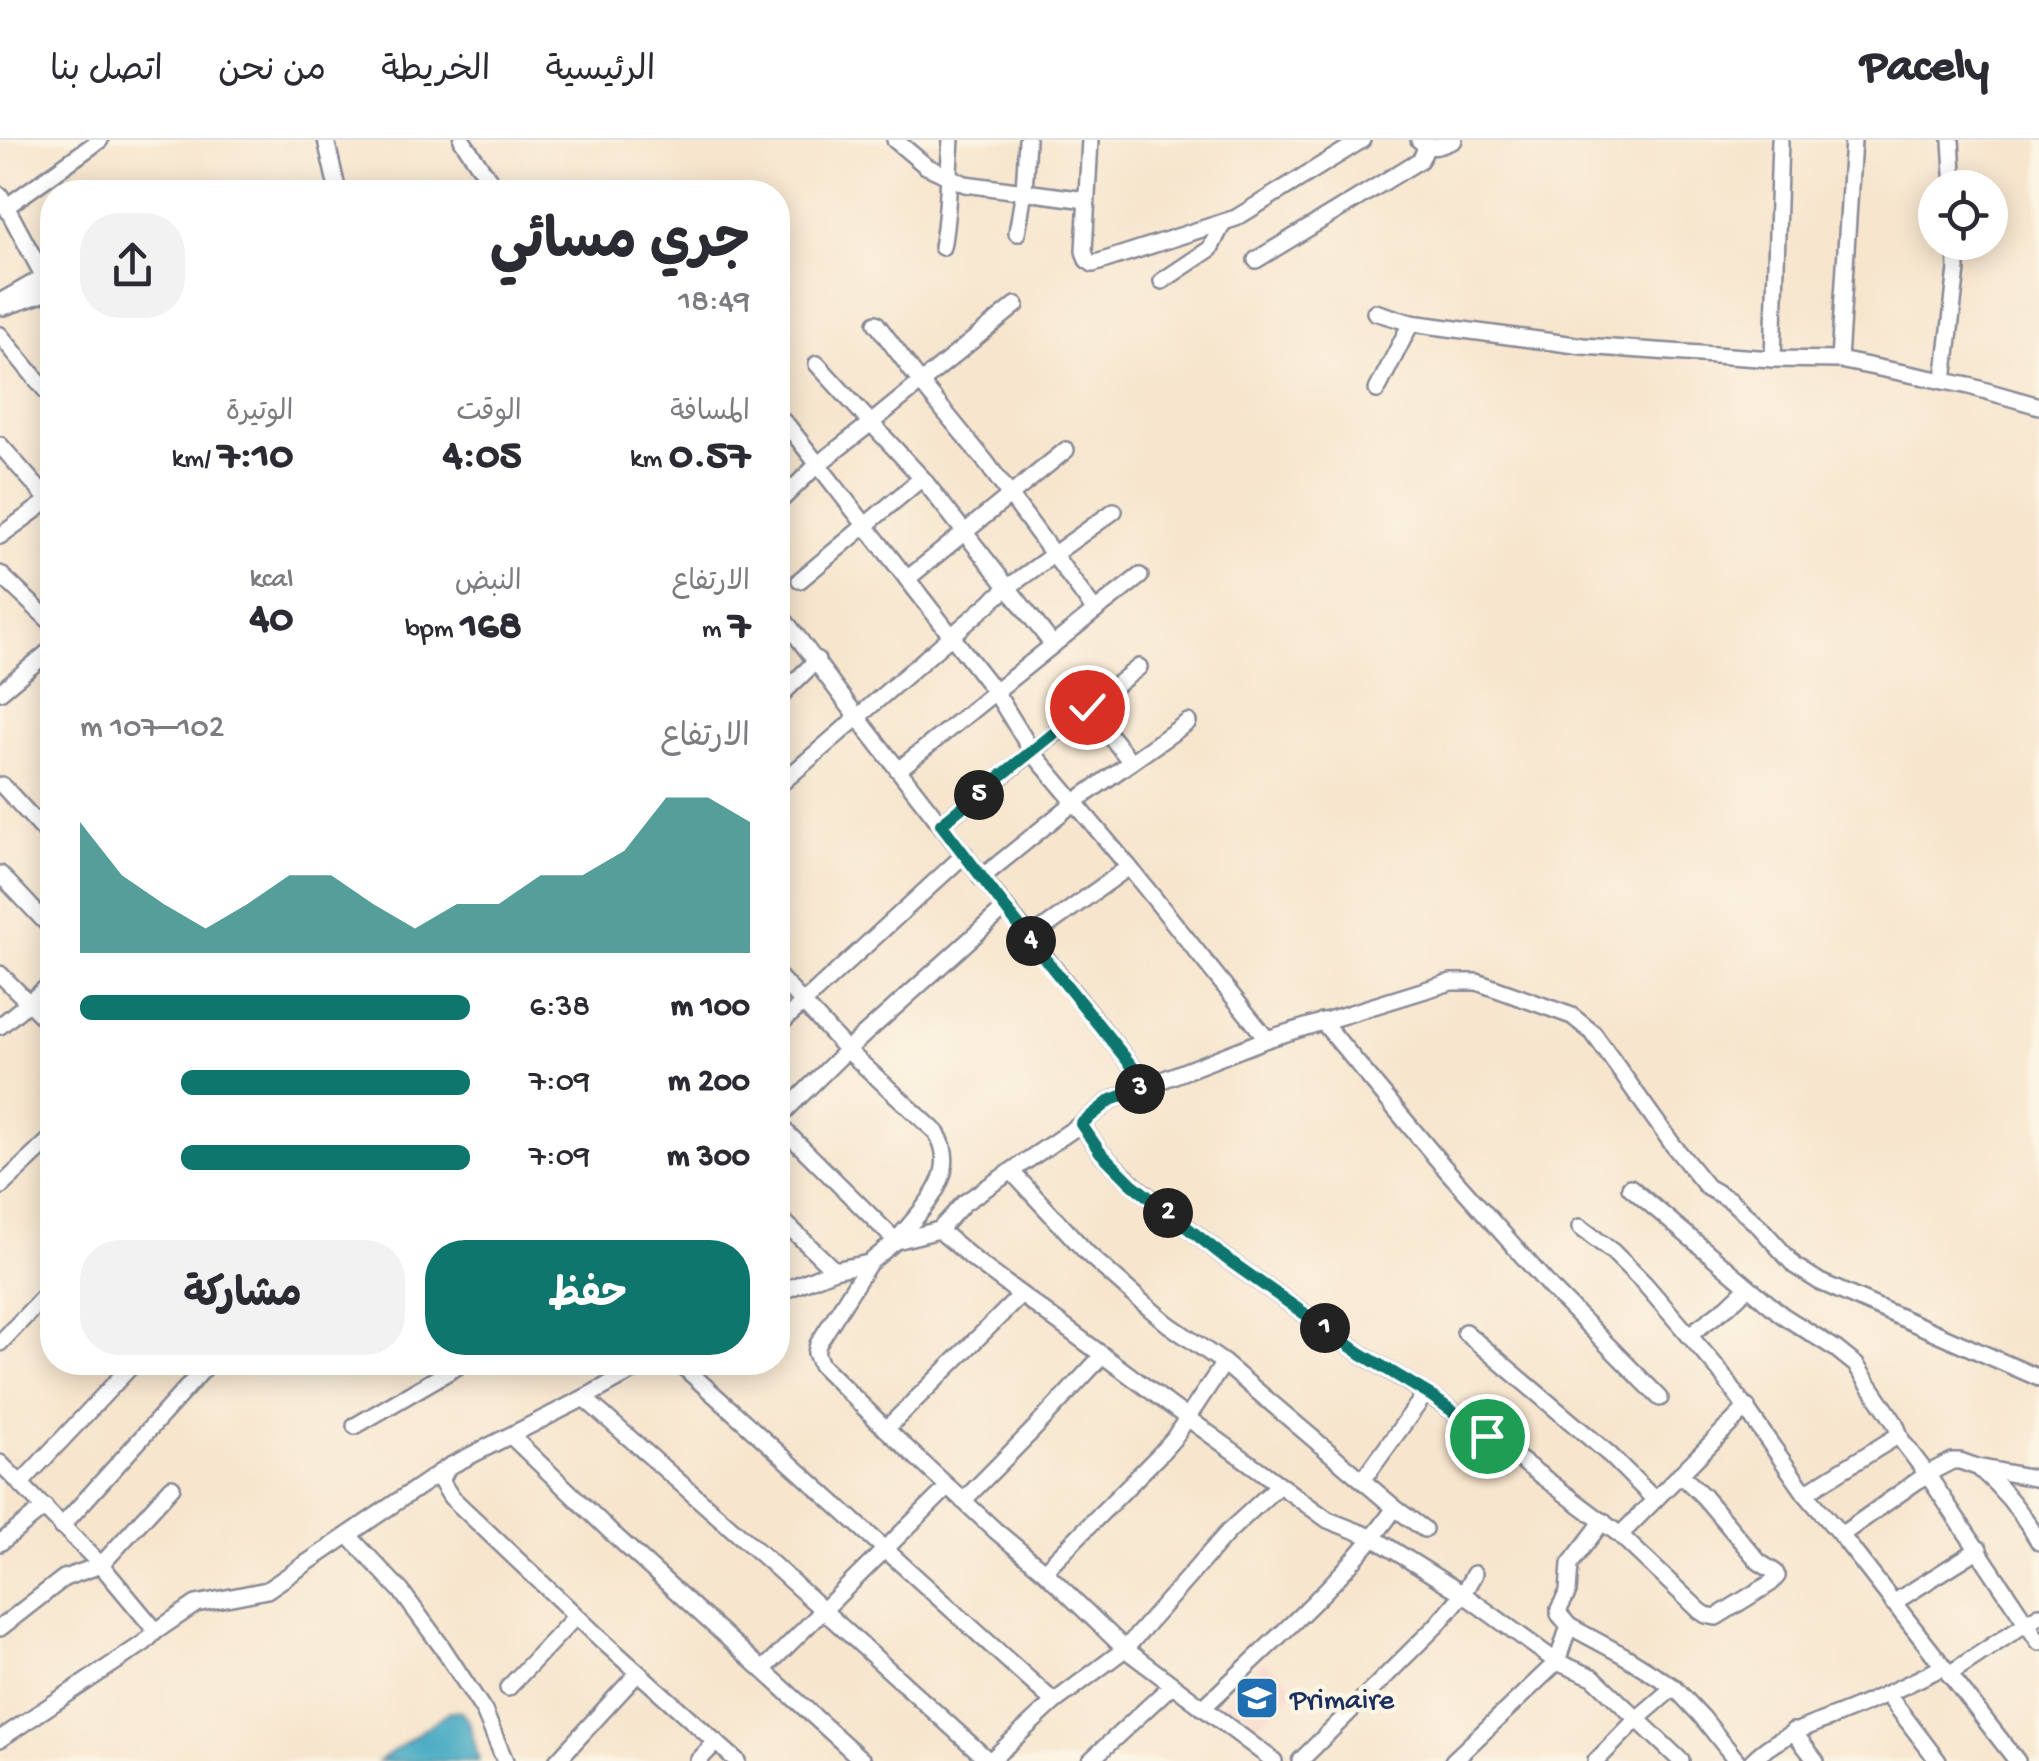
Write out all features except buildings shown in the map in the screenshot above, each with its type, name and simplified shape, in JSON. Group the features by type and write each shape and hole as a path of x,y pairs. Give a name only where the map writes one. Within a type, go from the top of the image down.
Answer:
{"street":[{"path":"40,262 3,201 100,140"},
{"path":"326,140 335,180"},
{"path":"462,140 489,180"},
{"path":"894,140 926,166 965,184 1086,200"},
{"path":"942,247 948,218 952,140"},
{"path":"1018,232 1027,140"},
{"path":"1092,141 1084,251 1093,264 1236,218 1362,140"},
{"path":"1422,143 1435,148 1454,140"},
{"path":"1773,359 1780,140"},
{"path":"1839,360 1853,140"},
{"path":"1951,140 1953,170"},
{"path":"1256,260 1420,160 1424,153 1422,143"},
{"path":"1162,281 1210,249 1222,223"},
{"path":"1944,381 1957,260"},
{"path":"0,305 40,280"},
{"path":"0,305 40,295"},
{"path":"790,491 817,465 1016,305"},
{"path":"1375,312 1410,323 1583,346 1839,360 1969,386 2039,406"},
{"path":"876,323 986,461 1095,611"},
{"path":"1377,390 1410,323"},
{"path":"0,335 40,383"},
{"path":"817,364 922,478 1053,645"},
{"path":"790,432 996,693 1033,752 1268,1038"},
{"path":"0,446 40,489"},
{"path":"907,579 1066,450"},
{"path":"800,580 922,478"},
{"path":"0,536 40,509"},
{"path":"790,775 950,635 1114,511"},
{"path":"898,770 1140,576"},
{"path":"3,582 40,614"},
{"path":"790,627 981,878 1148,1086"},
{"path":"0,692 40,658"},
{"path":"790,686 817,660"},
{"path":"941,824 1139,667"},
{"path":"1087,707 1131,762"},
{"path":"981,878 1076,802 1188,722"},
{"path":"2,786 40,827"},
{"path":"790,1015 965,854"},
{"path":"1029,939 1130,867"},
{"path":"0,874 40,916"},
{"path":"790,1109 847,1050 1005,908"},
{"path":"0,974 40,1014"},
{"path":"896,1242 939,1230 964,1203 1111,1100 1268,1038 1451,982 1478,982 1572,1016 1593,1033 1707,1186 1760,1227 1794,1266 1820,1282 2039,1378"},
{"path":"790,989 944,1144 944,1174 939,1187 896,1242 868,1263 818,1344 816,1353 821,1365 886,1430 1126,1649 1203,1708 1254,1756 1274,1761"},
{"path":"0,1026 40,993"},
{"path":"1322,1021 1539,1275 1660,1398"},
{"path":"1081,1124 1100,1152 1132,1184 1227,1259 1360,1353 1426,1393 1620,1535 1700,1611 1712,1617 1776,1580 1774,1572 1759,1562 1680,1474"},
{"path":"790,1133 896,1242"},
{"path":"0,1187 40,1149"},
{"path":"1012,1172 1088,1254 1168,1324 1224,1363 1424,1529"},
{"path":"1630,1187 1782,1315 1856,1365 1979,1550 2033,1618 2039,1642"},
{"path":"1580,1227 1644,1283 1719,1370 1805,1494 2017,1761"},
{"path":"790,1228 834,1270"},
{"path":"939,1230 1186,1418 1328,1520 1374,1538 1463,1594 1556,1662 1594,1677 1681,1761"},
{"path":"790,1288 834,1270 868,1263"},
{"path":"1689,1335 1748,1287"},
{"path":"886,1430 1021,1294"},
{"path":"0,1342 40,1300"},
{"path":"1465,1332 1586,1433 1654,1498"},
{"path":"963,1501 1102,1355"},
{"path":"1044,1571 1174,1438 1224,1363"},
{"path":"20,1484 123,1375"},
{"path":"60,1526 198,1375"},
{"path":"355,1426 443,1375"},
{"path":"0,1738 196,1604 267,1590 448,1467 625,1375"},
{"path":"692,1375 1054,1702"},
{"path":"1363,1480 1426,1393"},
{"path":"584,1398 990,1761 1054,1702 1126,1649 1228,1532 1279,1485"},
{"path":"1620,1535 1746,1408"},
{"path":"1805,1494 1899,1435"},
{"path":"511,1436 863,1761"},
{"path":"1841,1535 1952,1461 2039,1480"},
{"path":"0,1463 101,1565 156,1631"},
{"path":"1977,1466 1994,1481 2039,1542"},
{"path":"448,1467 441,1481 450,1497 737,1761"},
{"path":"0,1628 64,1578 101,1565 172,1487"},
{"path":"764,1668 948,1487"},
{"path":"0,1542 45,1507"},
{"path":"1203,1708 1374,1538 1395,1508"},
{"path":"1602,1522 1570,1564 1568,1592 1560,1614 1569,1626 1674,1687 1750,1760 1793,1731 1946,1671 2033,1618"},
{"path":"350,1536 400,1591 442,1647 484,1710 505,1761"},
{"path":"1894,1603 1979,1550"},
{"path":"1300,1761 1436,1626 1474,1574"},
{"path":"508,1688 576,1616"},
{"path":"1453,1761 1556,1662 1569,1626"},
{"path":"557,1761 638,1673"},
{"path":"1090,1761 1172,1685"},
{"path":"1596,1761 1674,1687"},
{"path":"1887,1694 1938,1761"},
{"path":"1793,1731 1816,1761"},
{"path":"698,1761 716,1742"}],"shaded area":[{"name":"Primaire","path":"1264,1661 1299,1688 1247,1735 1215,1709"}],"water":[{"path":"450,1711 461,1712 469,1721 479,1761 379,1761"}],"place":[{"name":"Primaire","path":"1257,1698"}],"route":[{"path":"1087,707 941,824 1148,1086 1111,1100 1081,1124 1100,1152 1132,1184 1227,1259 1487,1436"}]}
